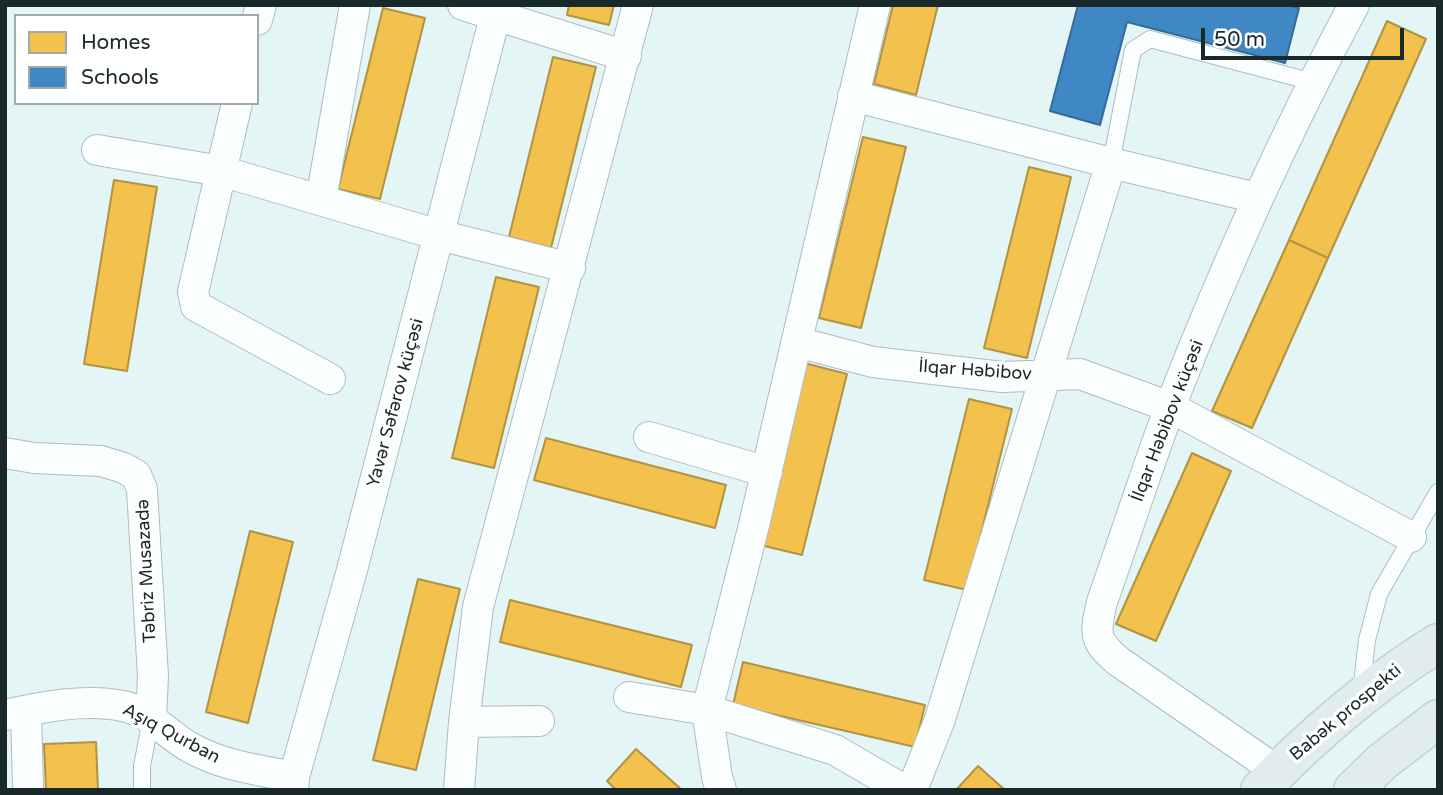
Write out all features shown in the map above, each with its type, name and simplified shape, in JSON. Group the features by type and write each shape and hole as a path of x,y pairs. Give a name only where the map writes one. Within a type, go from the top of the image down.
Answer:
{"main road":[{"name":"Babək prospekti","path":"1268,781 1361,698 1414,657 1438,643"},
{"path":"1353,790 1383,761 1438,719"}],"street":[{"path":"321,200 355,5"},
{"path":"463,5 497,10 626,56"},
{"path":"458,790 478,607 638,5"},
{"path":"721,790 708,710 767,472 875,5"},
{"name":"İlqar Həbibov küçəsi","path":"1268,781 1101,647 1096,629 1102,603 1170,407 1257,198 1312,82 1354,5"},
{"name":"Yavər Səfərov küçəsi","path":"293,783 352,570 497,10"},
{"path":"853,96 1257,198"},
{"path":"237,105 193,292 196,306 330,379"},
{"path":"97,150 221,171 439,235 570,268"},
{"path":"912,790 940,719 1111,163"},
{"name":"İlqar Həbibov","path":"797,342 873,362 1002,377 1080,374 1170,407 1411,537"},
{"path":"649,438 767,472"},
{"name":"Təbriz Musazadə","path":"5,453 34,458 101,461 124,468 135,475 142,489 153,676 151,719"},
{"path":"629,697 708,710 835,750 904,790"},
{"name":"Aşıq Qurban","path":"16,713 98,702 126,706 151,719 188,747 218,761 293,783"},
{"path":"16,713 28,790"},
{"path":"464,722 539,721"}],"lane":[{"path":"1111,163 1133,50 1150,40 1312,82"},
{"path":"1361,698 1367,640 1379,594 1438,492"},
{"path":"142,790 142,766 151,719"}],"building: Homes":[{"path":"569,5 614,5 609,25 567,15"},
{"path":"893,5 938,5 916,95 874,84"},
{"path":"383,8 425,18 380,199 338,189"},
{"path":"1387,21 1426,39 1328,258 1289,240"},
{"path":"553,57 596,67 551,248 509,237"},
{"path":"863,137 906,147 861,328 819,318"},
{"path":"1029,167 1071,177 1027,358 984,348"},
{"path":"114,180 157,187 127,371 84,364"},
{"path":"1289,240 1328,258 1252,428 1212,411"},
{"path":"496,277 539,287 494,468 452,458"},
{"path":"804,363 847,374 802,555 760,545"},
{"path":"969,399 1012,409 967,590 924,580"},
{"path":"546,438 726,485 715,528 534,480"},
{"path":"1192,453 1231,471 1156,641 1116,624"},
{"path":"250,531 293,542 248,723 206,712"},
{"path":"418,579 460,589 416,770 373,760"},
{"path":"510,600 692,645 681,687 500,642"},
{"path":"743,662 925,705 915,747 733,705"},
{"path":"96,742 98,790 46,790 44,744"},
{"path":"636,749 682,790 616,790 607,781"},
{"path":"978,766 1005,790 956,790"}],"building: Schools":[{"path":"1078,5 1286,5 1299,8 1285,63 1127,22 1100,125 1050,111"}]}
